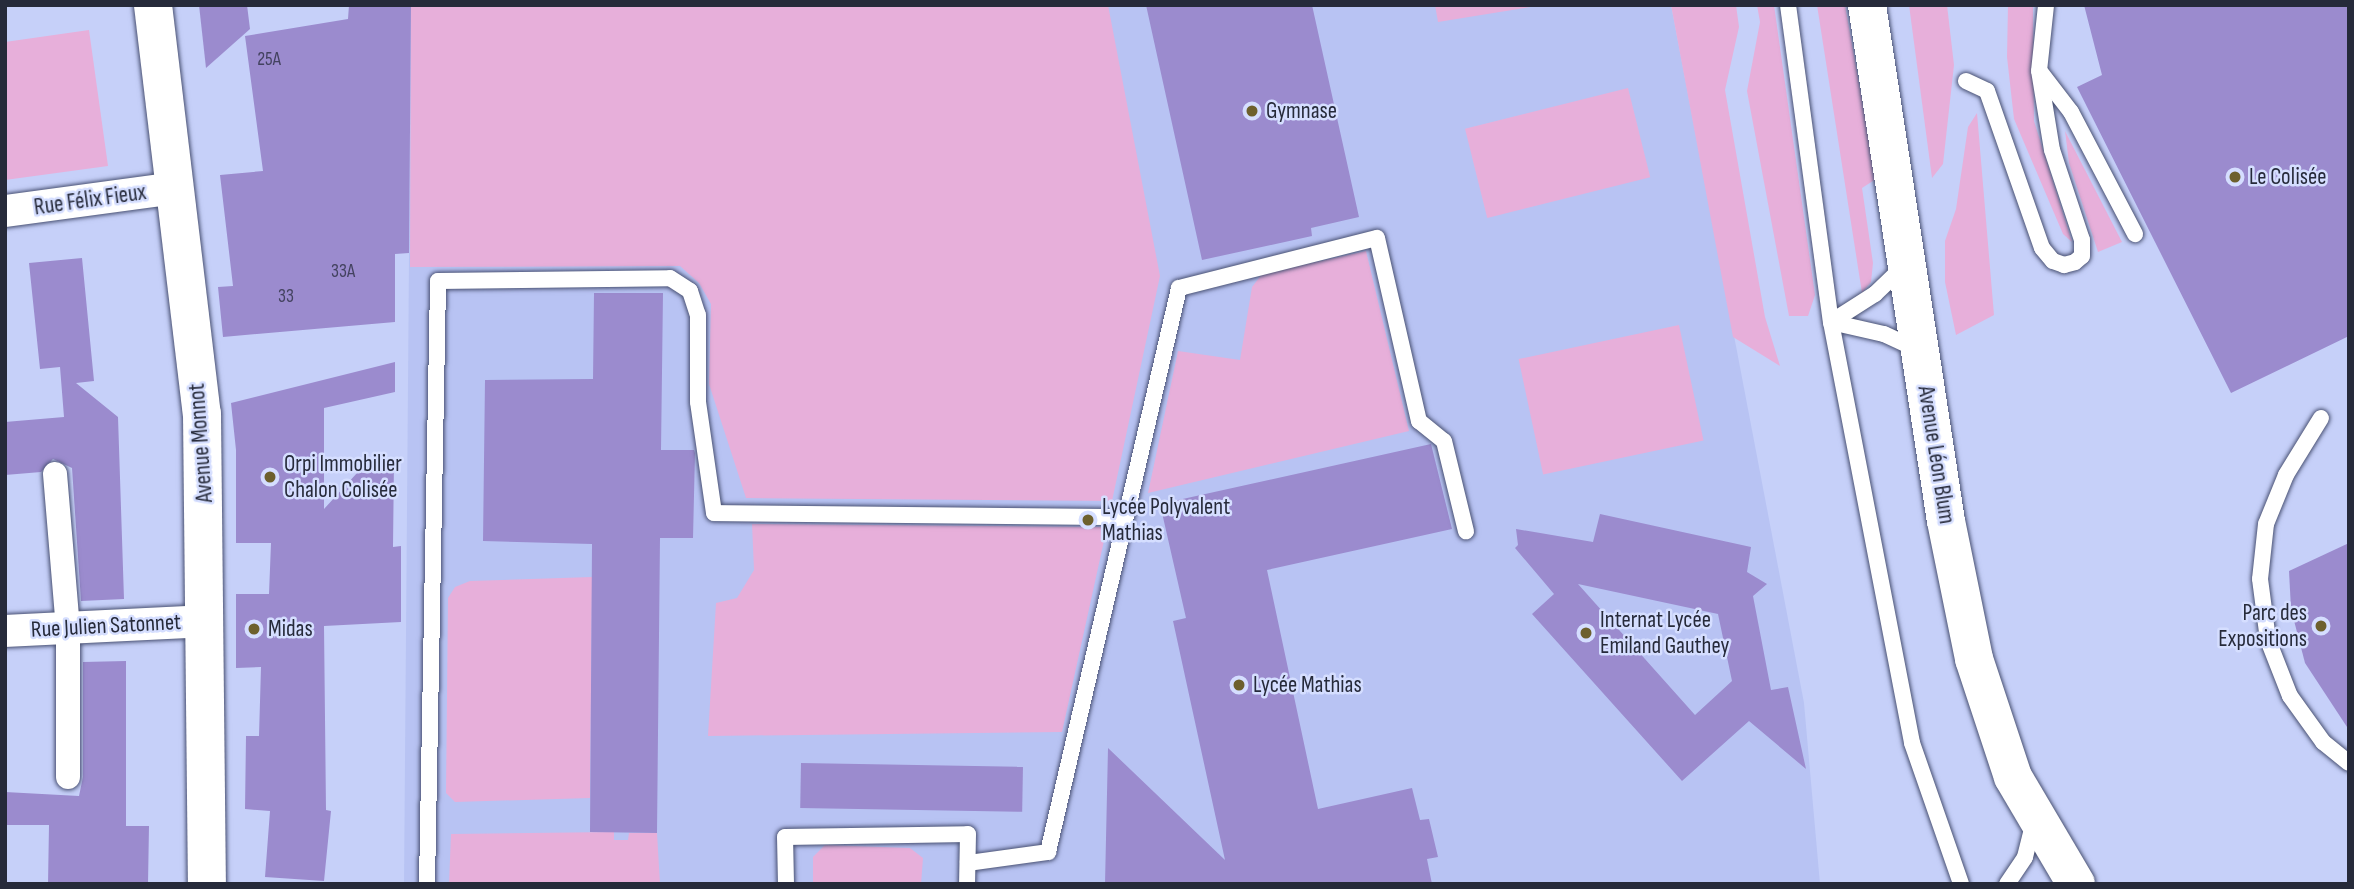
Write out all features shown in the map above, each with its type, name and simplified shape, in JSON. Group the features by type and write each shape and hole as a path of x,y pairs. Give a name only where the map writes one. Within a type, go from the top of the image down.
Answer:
{"main road":[{"name":"Avenue Monnot","path":"153,5 202,414 207,621 207,884"},
{"name":"Avenue Léon Blum","path":"1867,5 1948,533 1971,647 2001,748 2035,820 2076,884"}],"street":[{"name":"Rue Félix Fieux","path":"5,211 175,188"},
{"path":"55,474 68,628 68,777"},
{"name":"Rue Julien Satonnet","path":"5,631 207,621"}],"lane":[{"path":"1788,5 1831,322 1912,743 1961,884"},
{"path":"1966,80 1987,91 2032,228 2053,261 2064,265 2075,262 2084,250 2052,150 2039,71 2046,5"},
{"path":"2039,71 2071,112 2135,234"},
{"path":"968,863 1048,852 1123,517 1179,288 1377,238 1419,421 1444,441 1466,531"},
{"path":"1831,322 1875,294 1908,261"},
{"path":"427,884 438,281 670,278 690,291 698,315 698,402 714,513 1123,517"},
{"path":"1831,322 1884,334 1920,350"},
{"path":"2320,418 2286,475 2266,524 2260,579 2268,640 2290,696 2323,742 2349,763"},
{"path":"2007,884 2025,857 2035,820"},
{"path":"786,884 785,837 968,834 967,884"}],"shaded area":[{"name":"Lycée Polyvalent Mathias","path":"411,5 1671,5 1804,703 1820,884 404,884"},
{"path":"411,5 1108,5 1160,276 1112,501 746,498 709,384 711,304 699,283 680,266 410,267"},
{"path":"1435,5 1543,5 1438,22"},
{"path":"1671,5 1736,5 1739,27 1725,90 1765,317 1780,366 1733,337"},
{"path":"1757,5 1774,5 1815,295 1808,316 1789,316 1747,91 1760,22"},
{"path":"1817,5 1845,5 1876,179 1862,188 1873,263 1871,282 1862,293"},
{"path":"1909,5 1947,5 1954,65 1943,164 1932,178"},
{"path":"2008,5 2033,5 2034,121 2072,242 2063,234 2014,119 2007,57"},
{"path":"89,30 108,166 5,180 5,42"},
{"path":"1628,88 1650,177 1487,218 1465,129"},
{"path":"1977,113 1994,315 1956,335 1945,282 1945,241 1956,209 1968,127"},
{"path":"2065,131 2122,242 2098,252 2069,163"},
{"path":"1366,251 1409,431 1148,493 1178,351 1240,360 1252,287 1262,274"},
{"path":"1679,325 1704,440 1543,475 1519,359"},
{"path":"752,524 1107,527 1062,732 708,736 716,603 737,598 754,570"},
{"path":"592,577 590,798 455,802 446,793 448,598 455,587 470,581"},
{"path":"614,832 614,840 628,840 629,833 657,833 660,884 449,884 451,834"},
{"path":"825,845 910,848 923,858 921,884 813,884 813,857"}],"building":[{"path":"199,5 247,5 250,29 206,68"},
{"path":"349,5 411,5 409,253 395,254 395,322 223,337 218,287 233,286 220,175 263,171 245,36 348,19"},
{"name":"Gymnase","path":"1146,5 1312,5 1359,217 1311,228 1312,236 1202,260"},
{"name":"Le Colisée","path":"2084,5 2349,5 2349,336 2231,393 2077,87 2102,75"},
{"path":"82,258 94,381 76,383 118,417 124,599 81,601 72,468 53,459 41,472 5,475 5,422 64,417 60,367 40,369 29,263"},
{"path":"594,293 663,293 661,450 694,450 695,453 693,538 660,538 657,833 590,832 592,544 483,541 485,380 593,379"},
{"path":"395,362 395,392 324,408 324,509 368,461 394,460 393,547 401,546 401,622 324,626 326,810 331,811 324,881 265,877 270,811 245,809 246,736 259,736 261,667 236,668 236,594 269,594 271,543 236,543 236,450 231,403"},
{"path":"1431,444 1452,529 1267,570 1318,809 1412,788 1420,820 1429,819 1438,857 1427,859 1432,884 1105,884 1108,748 1225,860 1173,621 1186,618 1160,504"},
{"name":"Internat Lycée Emiland Gauthey","path":"1600,514 1751,547 1747,572 1767,584 1753,596 1771,690 1788,687 1806,769 1749,721 1682,781 1532,614 1554,594 1515,548 1518,545 1516,529 1593,542","holes":["1578,584 1718,614 1732,681 1695,715"]},
{"name":"Parc des Expositions","path":"2349,543 2349,730 2305,663 2291,609 2289,571"},
{"path":"126,661 126,826 149,826 148,884 48,884 49,825 5,825 5,792 79,796 83,777 83,662"},
{"path":"801,763 1023,767 1022,812 800,808"}],"place":[{"name":"Gymnase","path":"1252,111"},
{"name":"Le Colisée","path":"2235,177"},
{"name":"Orpi Immobilier Chalon Colisée","path":"270,477"},
{"name":"Lycée Polyvalent Mathias","path":"1088,520"},
{"name":"Parc des Expositions","path":"2321,626"},
{"name":"Midas","path":"254,629"},
{"name":"Internat Lycée Emiland Gauthey","path":"1586,633"},
{"name":"Lycée Mathias","path":"1239,685"}]}
